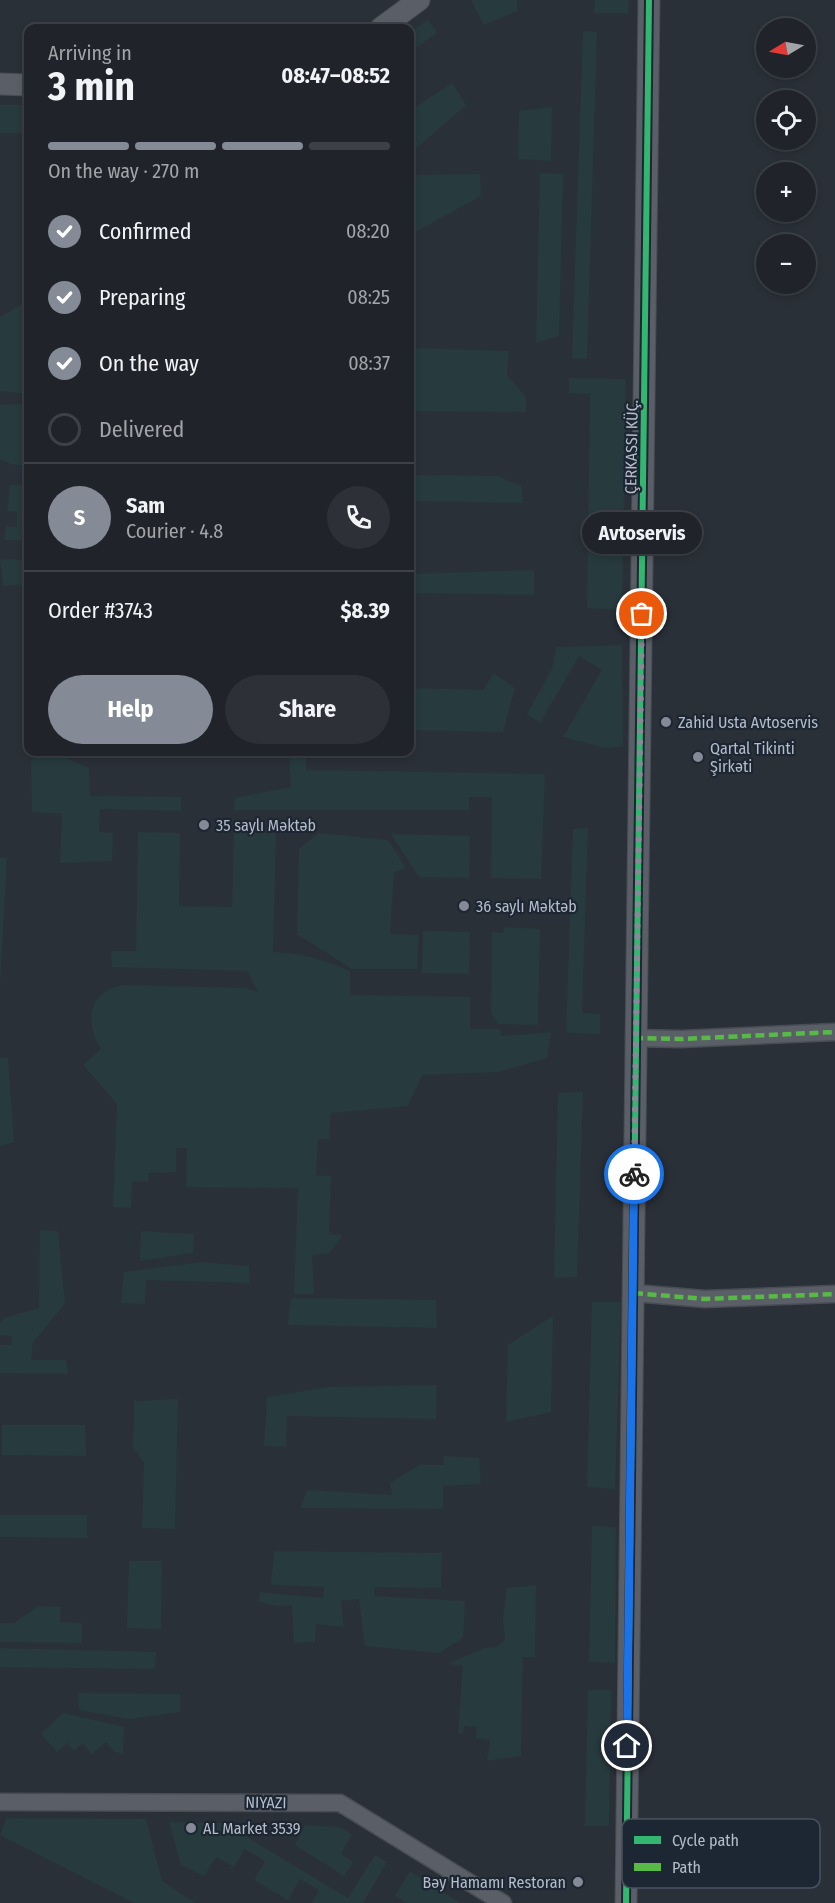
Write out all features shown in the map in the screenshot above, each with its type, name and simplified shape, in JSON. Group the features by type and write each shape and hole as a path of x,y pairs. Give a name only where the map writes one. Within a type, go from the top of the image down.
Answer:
{"street":[{"path":"386,24 419,0"},
{"path":"627,1819 634,1293 634,1038 645,407 649,0"},
{"path":"0,84 24,85"},
{"path":"634,1038 681,1039 835,1032"},
{"path":"634,1293 705,1299 835,1294"},
{"name":"NIYAZI","path":"0,1802 339,1803 503,1903"},
{"path":"626,1888 626,1903"}],"green space":[{"path":"471,0 517,0 517,11 484,25"},
{"path":"595,0 629,0 628,13 594,13"},
{"path":"428,20 437,33 414,49 414,29"},
{"path":"583,31 597,32 587,359 572,358"},
{"path":"452,83 466,105 414,150 414,108"},
{"path":"0,105 24,105 24,133 0,133"},
{"path":"552,107 551,161 518,159 519,111"},
{"path":"540,173 563,174 559,336 536,343"},
{"path":"480,174 481,196 414,233 414,175"},
{"path":"24,305 24,390 21,393 0,391 0,317"},
{"path":"414,348 509,351 507,375 526,397 526,412 414,411"},
{"path":"569,378 626,379 622,610 587,608 590,394 569,393"},
{"path":"24,404 24,466 11,464 0,459 0,405"},
{"path":"414,475 498,476 522,487 523,503 414,501"},
{"path":"10,485 24,485 24,540 4,540 6,526 17,527 17,512 7,511"},
{"path":"0,559 24,560 24,584 3,586"},
{"path":"534,570 534,595 414,593 414,574"},
{"path":"622,645 623,746 606,748 563,737 602,670 579,656 540,723 527,714 552,669 556,647"},
{"path":"494,673 515,688 503,732 414,730 414,688 483,690"},
{"path":"39,756 62,756 89,768 90,796 181,797 181,811 100,809 99,832 113,833 112,861 60,863 62,814 32,812 31,760"},
{"path":"289,756 306,756 306,770 545,774 541,879 491,878 492,797 469,797 469,810 234,810 235,798 291,787"},
{"path":"588,828 582,1013 600,1014 600,1034 566,1033 573,829"},
{"path":"138,832 180,833 179,906 232,907 234,832 276,833 273,952 313,958 350,971 350,995 470,997 470,1029 500,1029 501,1036 551,1032 547,1058 498,1072 422,1075 408,1106 331,1113 329,1139 318,1139 316,1175 331,1176 329,1234 343,1235 329,1253 312,1256 314,1294 294,1294 298,1188 186,1187 187,1148 176,1148 176,1172 149,1173 148,1182 132,1181 131,1208 113,1207 117,1104 83,1065 101,1049 92,1028 91,1018 97,1000 103,993 125,985 245,988 258,992 247,971 112,967 111,951 136,951"},
{"path":"319,833 388,840 406,868 394,873 390,934 419,935 417,969 352,969 297,934 299,849"},
{"path":"391,834 470,836 469,878 419,877"},
{"path":"0,858 7,858 0,985"},
{"path":"504,927 540,929 538,1025 498,1024 491,1013 492,932 503,933"},
{"path":"423,931 470,932 469,974 422,973"},
{"path":"0,1058 8,1058 14,1142 0,1146"},
{"path":"583,1092 577,1277 554,1278 558,1093"},
{"path":"40,1230 58,1231 65,1304 33,1342 31,1360 66,1360 68,1374 0,1373 0,1345 12,1345 12,1336 0,1335 0,1323 4,1318 39,1308"},
{"path":"141,1231 194,1234 193,1253 140,1261"},
{"path":"202,1262 249,1266 250,1283 146,1280 145,1304 121,1303 124,1272"},
{"path":"291,1298 436,1300 437,1328 288,1325"},
{"path":"592,1302 621,1302 615,1489 587,1487"},
{"path":"553,1316 551,1412 506,1422 508,1345"},
{"path":"437,1385 436,1419 287,1416 286,1447 264,1446 267,1397 328,1387"},
{"path":"178,1399 175,1529 142,1528 144,1463 133,1447 134,1401"},
{"path":"2,1425 85,1425 86,1456 2,1455"},
{"path":"444,1456 479,1458 481,1484 443,1486 443,1509 301,1508 307,1490 392,1495 390,1483 419,1465 443,1465"},
{"path":"0,1515 87,1515 87,1538 0,1537"},
{"path":"592,1526 616,1527 615,1663 589,1662"},
{"path":"274,1551 442,1553 441,1588 375,1587 374,1596 465,1601 463,1638 439,1653 365,1646 359,1599 341,1601 344,1627 316,1624 315,1642 294,1643 292,1605 276,1606 258,1601 260,1592 323,1598 324,1587 271,1585"},
{"path":"129,1561 162,1561 161,1629 127,1628"},
{"path":"536,1585 535,1657 523,1657 521,1756 487,1761 490,1740 476,1738 477,1727 464,1726 463,1734 458,1733 463,1666 448,1664 484,1648 497,1647 505,1640 503,1619 507,1588"},
{"path":"39,1606 61,1607 60,1622 82,1623 82,1643 0,1642 0,1623 14,1623"},
{"path":"0,1648 156,1652 155,1669 0,1667"},
{"path":"588,1690 611,1690 609,1826 585,1826"},
{"path":"78,1693 180,1694 180,1712 129,1719 79,1710"},
{"path":"63,1713 124,1727 123,1754 115,1752 106,1742 92,1754 83,1743 74,1751 67,1743 57,1752 41,1734"},
{"path":"7,1818 146,1819 162,1881 195,1903 134,1903 0,1835"},
{"path":"169,1822 224,1823 348,1898 375,1855 387,1862 363,1903 312,1903 319,1890 300,1879 288,1900 254,1880 265,1861 245,1849 234,1867 216,1857 204,1876 181,1865"},
{"path":"305,1825 339,1827 352,1834 341,1854 353,1862 344,1876 295,1845"},
{"path":"410,1871 461,1903 407,1903 395,1896"}],"marked path":[{"path":"634,1038 681,1039 835,1032"},
{"path":"634,1293 705,1299 835,1294"}],"cycle path":[{"name":"ÇERKASSI KÜÇ.","path":"627,1819 649,0"},
{"name":"ÇERKASSI KÜÇ.","path":"626,1888 626,1903"}],"way so far":[{"path":"634,1174 642,614"}],"place":[{"name":"Avtoservis","path":"642,614"},
{"name":"Zahid Usta Avtoservis","path":"666,722"},
{"name":"Qartal Tikinti Şirkәti","path":"698,757"},
{"name":"35 saylı Məktəb","path":"204,825"},
{"name":"36 saylı Məktəb","path":"464,906"},
{"name":"AL Market 3539","path":"191,1828"},
{"name":"Bәy Hamamı Restoran","path":"578,1882"}],"route":[{"path":"627,1746 634,1174"}]}
